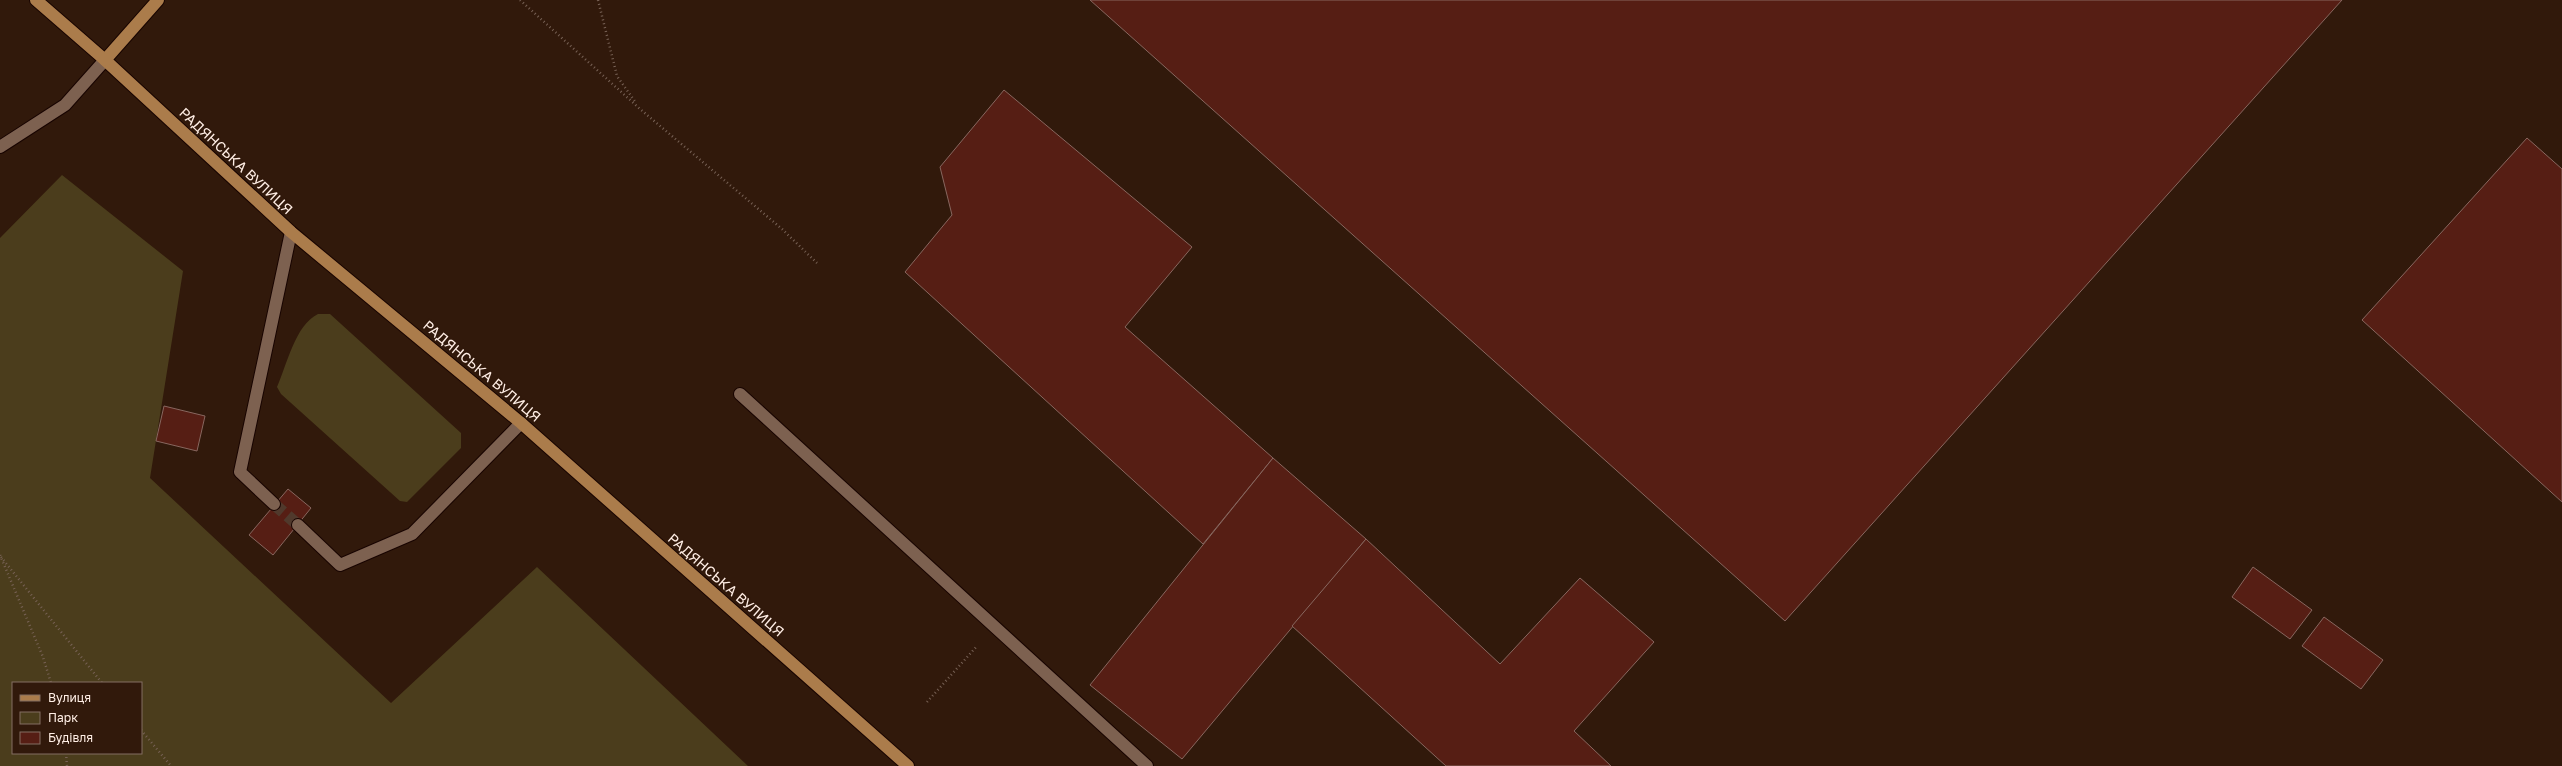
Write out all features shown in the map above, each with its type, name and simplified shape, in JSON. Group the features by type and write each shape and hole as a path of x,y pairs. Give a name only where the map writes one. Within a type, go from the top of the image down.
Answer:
{"main road":[{"name":"РАДЯНСЬКА ВУЛИЦЯ","path":"36,0 105,60 291,232 521,423 908,766"},
{"path":"105,60 158,0"}],"street":[{"path":"0,147 65,105 105,60"},
{"path":"274,504 240,472 291,232"},
{"path":"740,394 1147,766"},
{"path":"298,525 340,565 412,534 521,423"}],"path":[{"path":"520,0 640,109 782,229 816,263"},
{"path":"598,0 617,76 640,109"},
{"path":"0,556 43,657 51,682"},
{"path":"0,556 101,682"},
{"path":"927,702 994,627"},
{"path":"142,731 171,766"},
{"path":"66,754 67,766"}],"green space":[{"path":"62,175 183,271 150,478 391,703 537,567 748,766 0,766 0,238"},
{"path":"318,314 330,314 461,433 461,448 407,502 400,501 281,394 277,387 293,346 303,327 310,319"}],"building":[{"path":"1090,0 2342,0 1785,621"},
{"path":"1004,90 1192,247 1125,327 1273,458 1203,544 905,272 952,215 940,167"},
{"path":"2527,138 2562,169 2562,502 2362,320"},
{"path":"164,406 205,416 197,451 156,441"},
{"path":"1273,458 1366,539 1182,759 1090,685"},
{"path":"288,489 311,508 273,555 249,535"},
{"path":"1366,539 1500,664 1580,578 1654,642 1574,731 1611,766 1446,766 1292,626"},
{"path":"2253,567 2312,610 2290,639 2232,597"},
{"path":"2324,617 2383,660 2361,689 2302,646"}],"tunnel":[{"path":"274,504 298,525"}]}
